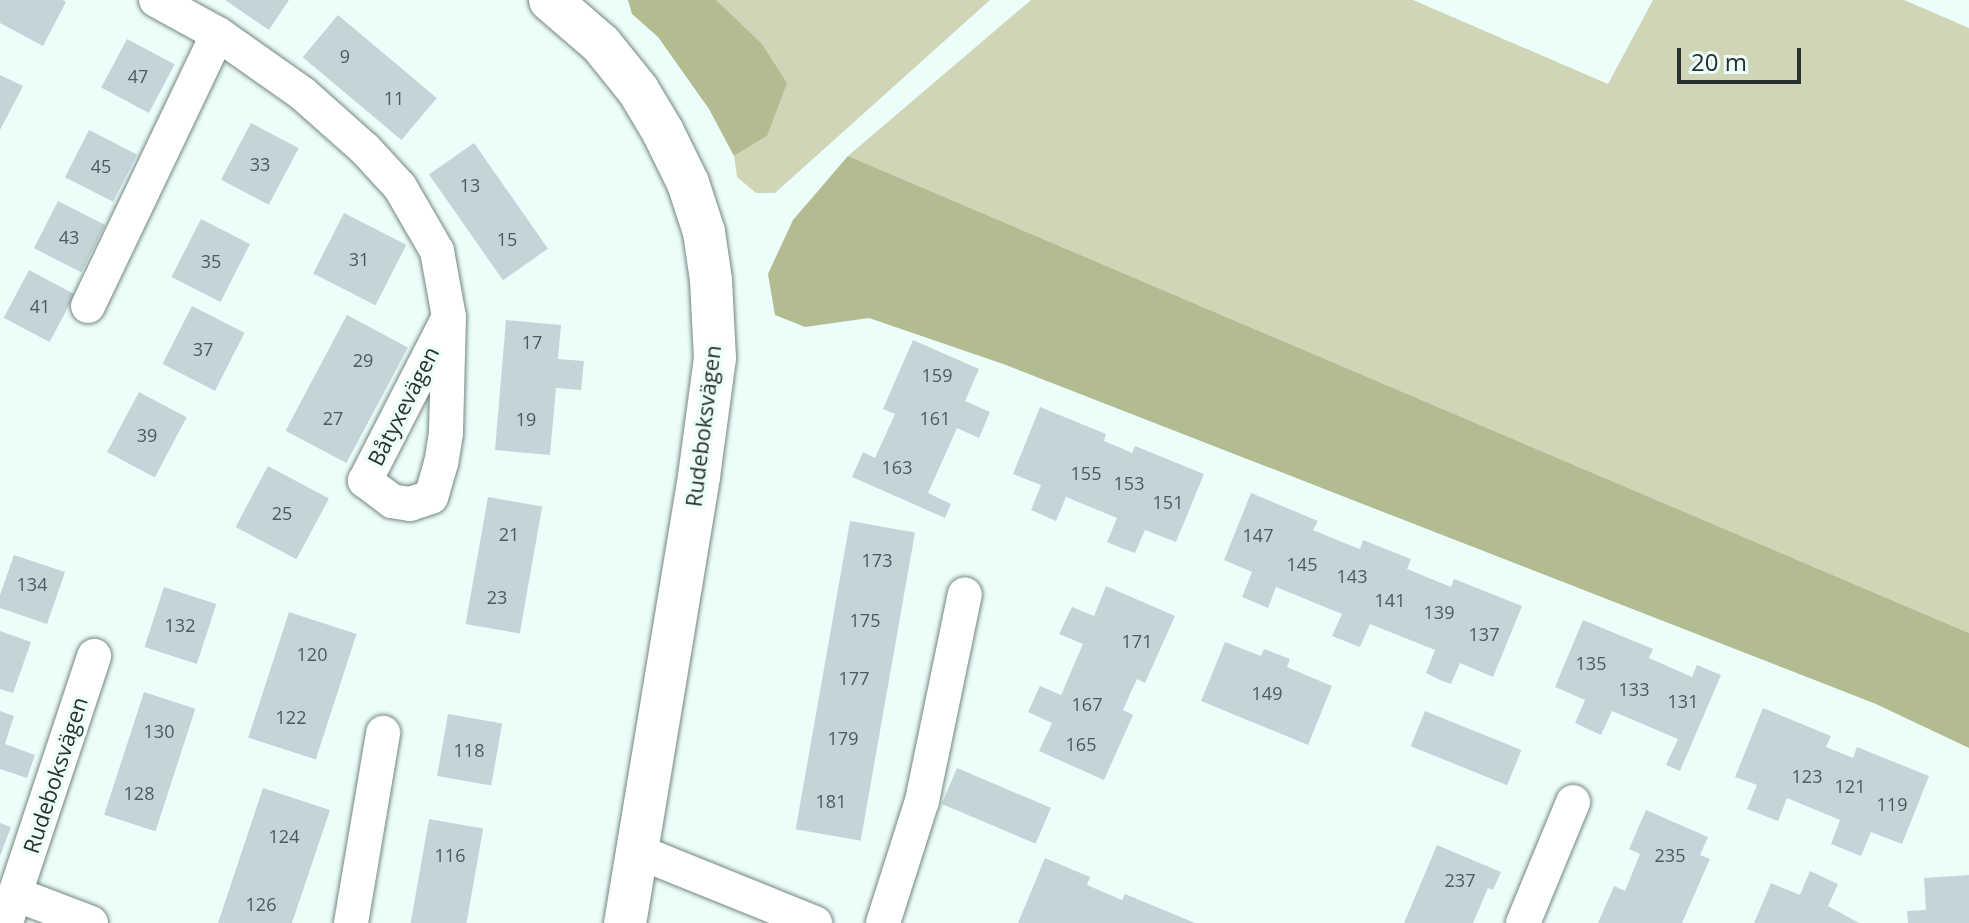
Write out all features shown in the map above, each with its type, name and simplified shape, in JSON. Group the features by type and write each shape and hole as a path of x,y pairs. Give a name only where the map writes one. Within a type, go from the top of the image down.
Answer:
{"street":[{"name":"Båtyxevägen","path":"156,0 218,34 303,94 365,149 400,187 437,251 449,317 446,433 431,497 410,504 392,501 365,481 449,317"},
{"name":"Rudeboksvägen","path":"550,0 601,44 638,90 663,132 688,183 704,232 711,280 715,358 639,852 625,923"},
{"path":"88,306 218,34"},
{"path":"883,923 922,801 965,594"},
{"name":"Rudeboksvägen","path":"91,923 10,908 94,656"},
{"path":"351,923 383,733"},
{"path":"1523,923 1573,802"},
{"path":"639,852 815,923"}],"green space":[{"path":"628,0 716,0 762,44 787,83 767,136 734,156 709,109 658,37 632,14"},
{"path":"716,0 990,0 775,193 756,193 737,177 734,156 767,136"},
{"path":"1031,0 1413,0 1608,84 1653,0 1904,0 1969,28 1969,633 848,156"},
{"path":"848,156 1969,633 1969,748 1876,704 1006,365 869,318 805,327 775,315 768,274 793,220"}],"building":[{"path":"0,0 66,2 43,46 0,23"},
{"path":"225,0 289,0 269,30"},
{"path":"338,15 437,98 401,140 303,57"},
{"path":"127,39 175,64 149,113 101,88"},
{"path":"0,75 23,86 0,130"},
{"path":"251,123 299,148 269,205 221,180"},
{"path":"89,130 137,155 113,202 65,177"},
{"path":"474,143 548,249 503,280 429,175"},
{"path":"58,201 105,225 81,272 34,248"},
{"path":"344,213 406,245 375,305 313,274"},
{"path":"201,219 250,244 220,302 171,277"},
{"path":"29,270 75,294 50,342 4,318"},
{"path":"192,306 245,333 215,391 162,364"},
{"path":"347,315 408,347 346,463 285,431"},
{"path":"506,320 561,325 558,359 584,361 581,390 556,388 550,455 495,450"},
{"path":"913,340 979,369 965,401 990,412 979,438 957,428 928,493 951,504 945,518 852,477 863,452 875,458 895,414 883,409"},
{"path":"139,392 187,417 155,477 107,452"},
{"path":"1040,407 1106,434 1104,441 1132,453 1135,446 1204,474 1176,542 1145,530 1135,553 1124,549 1107,542 1117,518 1066,497 1056,521 1031,510 1041,485 1013,474"},
{"path":"268,466 329,498 297,559 236,527"},
{"path":"1251,493 1318,521 1313,530 1360,549 1363,540 1411,559 1407,569 1451,587 1454,579 1522,606 1493,677 1460,663 1451,684 1440,680 1426,673 1435,650 1370,624 1360,647 1332,636 1342,614 1276,587 1268,608 1242,597 1252,572 1224,560"},
{"path":"488,497 542,507 520,634 466,624"},
{"path":"850,521 915,532 861,841 796,829"},
{"path":"14,555 65,572 47,624 0,608 0,595"},
{"path":"1106,586 1175,616 1145,683 1137,679 1123,710 1133,715 1104,780 1039,751 1052,723 1028,712 1040,686 1061,695 1083,644 1059,634 1072,607 1094,616"},
{"path":"164,587 216,604 197,664 145,647"},
{"path":"289,612 357,634 316,759 248,738"},
{"path":"1583,620 1653,649 1649,658 1692,677 1697,665 1721,675 1680,771 1666,765 1678,739 1612,711 1601,735 1575,723 1585,700 1555,687"},
{"path":"0,631 31,642 13,693 0,689"},
{"path":"1225,642 1261,656 1264,649 1290,659 1287,667 1332,686 1308,745 1201,701"},
{"path":"144,692 195,709 155,831 104,815"},
{"path":"1763,708 1831,736 1826,747 1853,758 1857,747 1929,776 1902,844 1871,832 1861,856 1831,844 1840,820 1787,798 1778,821 1747,809 1757,785 1735,777"},
{"path":"0,711 14,716 5,744 35,755 27,778 0,769"},
{"path":"1425,711 1521,750 1507,785 1411,746"},
{"path":"448,714 502,724 491,786 437,776"},
{"path":"957,768 1051,808 1036,844 942,804"},
{"path":"263,788 330,810 292,923 218,923"},
{"path":"1646,810 1708,837 1700,855 1710,859 1682,923 1598,923 1614,886 1625,891 1640,854 1629,849"},
{"path":"429,819 483,829 467,923 411,923"},
{"path":"0,823 11,827 0,856"},
{"path":"1437,845 1501,872 1493,890 1488,888 1473,923 1404,923"},
{"path":"1045,858 1090,877 1087,885 1122,900 1125,894 1195,923 1018,923"},
{"path":"1810,871 1838,884 1828,906 1859,923 1754,923 1771,883 1800,895"},
{"path":"1969,875 1969,923 1908,923 1907,911 1926,910 1924,878"}]}
